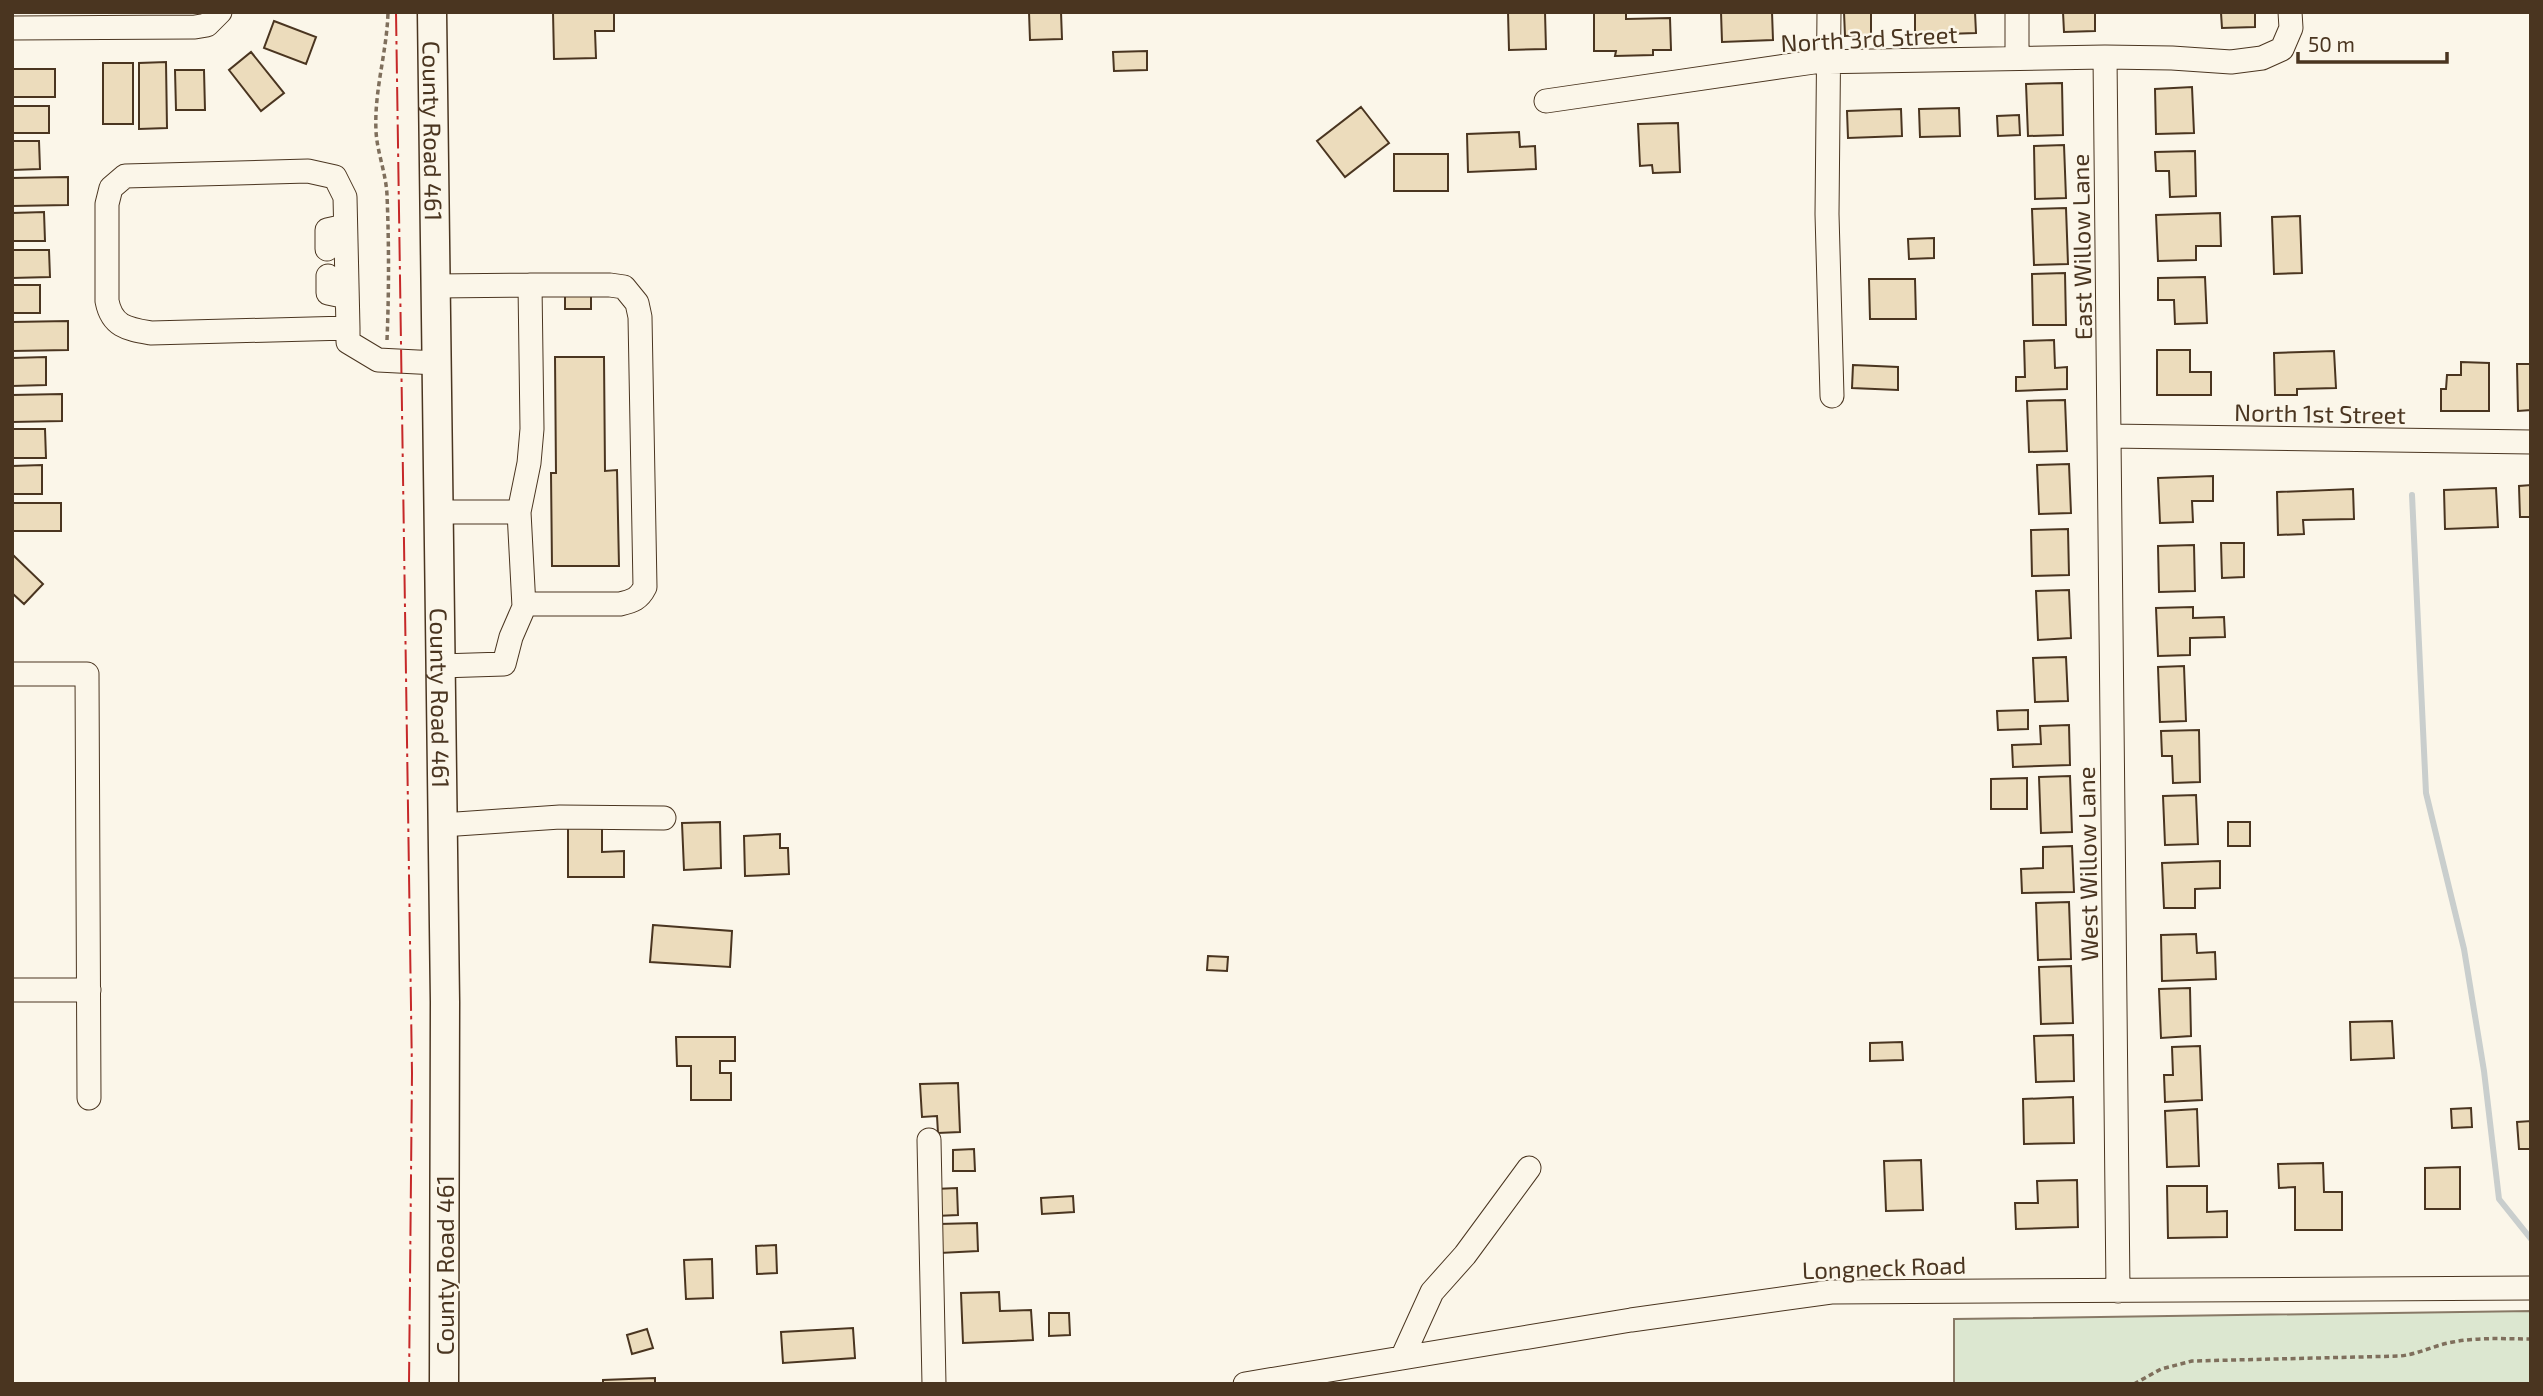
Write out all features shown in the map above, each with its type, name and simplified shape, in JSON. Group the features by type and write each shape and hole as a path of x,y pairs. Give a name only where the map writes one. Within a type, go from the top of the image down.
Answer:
{"main road":[{"name":"County Road 461","path":"432,12 442,825 444,1384"}],"street":[{"path":"1829,12 1827,214 1832,396"},
{"path":"2017,12 2017,58"},
{"name":"North 3rd Street","path":"1546,101 1830,62 2105,57 2231,62 2262,58 2282,48 2291,28 2290,12"},
{"path":"12,28 195,27 207,25 218,15"},
{"name":"East Willow Lane","path":"2105,57 2109,436"},
{"path":"348,328 151,333 118,324 109,313 107,301 107,204 111,188 125,176 308,170 335,177 345,197 345,226 348,328 348,342 378,359 437,363"},
{"path":"327,249 327,230 345,226"},
{"path":"328,276 328,293 347,297"},
{"path":"440,666 504,664 524,604 519,512 529,463 532,429 530,285"},
{"path":"436,286 610,285 624,287 637,303 640,317 645,587 640,597 620,604 524,604"},
{"name":"North 1st Street","path":"2109,436 2531,442"},
{"name":"West Willow Lane","path":"2109,436 2118,1291"},
{"path":"438,512 519,512"},
{"path":"12,674 88,674 89,1098"},
{"path":"442,825 560,817 664,818"},
{"path":"12,990 89,990"},
{"path":"929,1140 934,1384"},
{"path":"1402,1358 1432,1292 1465,1255 1528,1168"},
{"name":"Longneck Road","path":"1245,1384 1720,1306 1831,1292 2531,1287"}],"path":[{"path":"386,360 390,275 386,241 387,192 376,132 378,78 388,12"},
{"path":"2134,1384 2161,1369 2192,1361 2400,1356 2462,1340 2531,1339"}],"green space":[{"path":"2531,1311 2531,1384 1954,1384 1954,1319"}],"building":[{"path":"553,12 614,12 614,31 595,31 596,58 554,59"},
{"path":"1029,12 1061,12 1062,39 1030,40"},
{"path":"1508,12 1545,12 1546,49 1509,50"},
{"path":"1594,12 1626,12 1626,19 1670,18 1671,50 1653,50 1653,55 1615,56 1616,51 1594,51"},
{"path":"1721,12 1772,12 1773,40 1722,42"},
{"path":"1844,12 1871,12 1871,35 1845,36"},
{"path":"1915,12 1975,12 1976,33 1915,35"},
{"path":"2063,12 2095,12 2095,31 2064,32"},
{"path":"2212,12 2255,12 2255,27 2222,28 2221,13"},
{"path":"274,21 316,37 306,64 264,48"},
{"path":"1147,51 1147,70 1114,71 1113,52"},
{"path":"251,52 284,93 261,111 229,70"},
{"path":"166,62 167,128 139,129 139,63"},
{"path":"103,63 133,63 133,124 103,124"},
{"path":"12,69 55,69 55,97 12,97"},
{"path":"175,70 204,70 205,110 176,110"},
{"path":"2062,83 2063,135 2028,136 2026,84"},
{"path":"2192,87 2194,133 2156,134 2155,89"},
{"path":"12,106 49,106 49,133 12,133"},
{"path":"1361,107 1389,143 1345,177 1317,141"},
{"path":"1959,108 1960,136 1920,137 1919,109"},
{"path":"1901,109 1902,136 1848,138 1847,111"},
{"path":"2019,115 2020,135 1998,136 1997,116"},
{"path":"1678,123 1680,172 1653,173 1652,165 1640,166 1638,124"},
{"path":"1519,132 1520,147 1535,146 1536,169 1468,172 1467,134"},
{"path":"12,141 39,141 40,169 12,170"},
{"path":"2064,145 2066,198 2035,199 2034,146"},
{"path":"2195,151 2196,196 2170,197 2169,171 2156,171 2155,152"},
{"path":"1394,154 1448,154 1448,191 1394,191"},
{"path":"68,177 68,205 12,206 12,178"},
{"path":"2066,208 2068,264 2034,265 2032,209"},
{"path":"44,212 45,241 12,241 12,213"},
{"path":"2220,213 2221,246 2196,246 2196,260 2158,261 2156,215"},
{"path":"2300,216 2302,273 2274,274 2272,217"},
{"path":"1934,238 1934,258 1909,259 1908,239"},
{"path":"12,250 49,250 50,277 12,278"},
{"path":"2065,273 2066,325 2033,325 2032,274"},
{"path":"2205,277 2207,323 2175,324 2174,300 2158,300 2158,278"},
{"path":"1869,279 1915,279 1916,319 1870,319"},
{"path":"12,285 40,285 40,313 12,313"},
{"path":"565,291 591,291 591,309 565,309"},
{"path":"68,321 68,350 12,351 12,322"},
{"path":"2054,340 2055,368 2067,367 2067,389 2016,391 2016,377 2025,377 2024,341"},
{"path":"2157,350 2190,350 2190,372 2211,372 2211,395 2157,395"},
{"path":"2334,351 2336,388 2297,389 2297,395 2275,395 2274,353"},
{"path":"46,357 46,385 12,386 12,358"},
{"path":"555,357 604,357 605,471 617,470 619,566 552,566 551,473 556,473"},
{"path":"2461,362 2489,363 2489,411 2441,411 2441,389 2446,389 2447,375 2461,375"},
{"path":"2517,364 2531,364 2531,410 2518,411"},
{"path":"1853,365 1898,367 1898,390 1852,388"},
{"path":"62,394 62,421 12,422 12,395"},
{"path":"2065,400 2067,451 2029,452 2027,401"},
{"path":"12,429 45,429 46,458 12,458"},
{"path":"2069,464 2071,513 2039,514 2037,465"},
{"path":"42,465 42,494 12,494 12,466"},
{"path":"2213,476 2213,501 2192,501 2193,522 2160,523 2158,478"},
{"path":"2531,485 2531,517 2520,517 2519,486"},
{"path":"2496,488 2498,527 2445,529 2444,490"},
{"path":"2353,489 2354,519 2303,520 2304,534 2278,535 2277,492"},
{"path":"12,503 61,503 61,531 12,531"},
{"path":"2068,529 2069,575 2032,576 2031,530"},
{"path":"2221,543 2244,543 2244,577 2222,578"},
{"path":"2194,545 2195,591 2159,592 2158,546"},
{"path":"12,554 43,584 24,604 12,593"},
{"path":"2069,590 2071,638 2038,640 2036,591"},
{"path":"2193,607 2193,618 2224,617 2225,637 2190,638 2190,655 2158,656 2156,608"},
{"path":"2066,657 2068,701 2035,702 2033,658"},
{"path":"2184,666 2186,721 2160,722 2158,667"},
{"path":"2028,710 2028,729 1998,730 1997,711"},
{"path":"2069,725 2070,765 2013,767 2012,745 2041,744 2040,726"},
{"path":"2199,730 2200,782 2173,783 2172,756 2162,756 2161,731"},
{"path":"2070,776 2072,832 2041,833 2039,777"},
{"path":"2027,778 2027,809 1991,809 1991,779"},
{"path":"2196,795 2198,844 2165,845 2163,796"},
{"path":"602,822 602,852 624,851 624,877 568,877 568,823"},
{"path":"720,822 721,868 684,870 682,823"},
{"path":"2228,822 2250,822 2250,846 2228,846"},
{"path":"780,834 780,848 788,848 789,874 745,876 744,836"},
{"path":"2072,846 2074,892 2022,893 2021,869 2043,868 2043,847"},
{"path":"2220,861 2220,888 2195,889 2195,908 2164,908 2162,863"},
{"path":"2069,902 2071,959 2038,960 2036,903"},
{"path":"653,925 732,931 730,967 650,962"},
{"path":"2196,934 2197,953 2215,952 2216,979 2162,981 2161,935"},
{"path":"1208,956 1228,957 1227,971 1207,970"},
{"path":"2071,966 2073,1023 2041,1024 2039,967"},
{"path":"2190,988 2191,1036 2161,1038 2159,989"},
{"path":"2392,1021 2394,1058 2351,1060 2350,1022"},
{"path":"2073,1035 2074,1081 2036,1082 2034,1036"},
{"path":"676,1037 735,1037 735,1061 720,1061 720,1073 731,1073 731,1100 691,1100 691,1066 677,1066"},
{"path":"1902,1042 1903,1060 1870,1061 1870,1043"},
{"path":"2200,1046 2202,1100 2165,1102 2164,1075 2173,1075 2172,1047"},
{"path":"958,1083 960,1132 938,1133 937,1116 922,1117 920,1084"},
{"path":"2073,1097 2074,1143 2024,1144 2023,1099"},
{"path":"2471,1108 2472,1127 2452,1128 2451,1109"},
{"path":"2197,1109 2199,1166 2167,1167 2165,1111"},
{"path":"2531,1121 2531,1149 2519,1149 2517,1122"},
{"path":"974,1149 975,1171 953,1171 953,1150"},
{"path":"1921,1160 1923,1210 1886,1211 1884,1161"},
{"path":"2323,1163 2324,1192 2342,1192 2342,1230 2295,1230 2295,1187 2279,1188 2278,1164"},
{"path":"2460,1167 2460,1209 2425,1209 2425,1168"},
{"path":"2077,1180 2078,1227 2016,1229 2015,1203 2038,1203 2037,1181"},
{"path":"2167,1186 2207,1186 2207,1212 2227,1211 2227,1237 2168,1238"},
{"path":"957,1188 958,1215 936,1216 935,1189"},
{"path":"1073,1196 1074,1212 1042,1214 1041,1198"},
{"path":"977,1223 978,1251 940,1253 939,1224"},
{"path":"776,1245 777,1273 757,1274 756,1246"},
{"path":"712,1259 713,1298 686,1299 684,1260"},
{"path":"999,1292 1000,1311 1031,1310 1033,1340 963,1343 961,1293"},
{"path":"1049,1313 1069,1313 1070,1335 1049,1336"},
{"path":"853,1328 855,1358 783,1363 781,1332"},
{"path":"647,1329 653,1348 632,1354 627,1335"},
{"path":"655,1378 655,1384 603,1384 603,1380"}],"waterway":[{"path":"2412,495 2426,793 2464,949 2484,1071 2499,1199 2531,1239"}],"power":[{"path":"396,12 412,1073 409,1384"}]}
